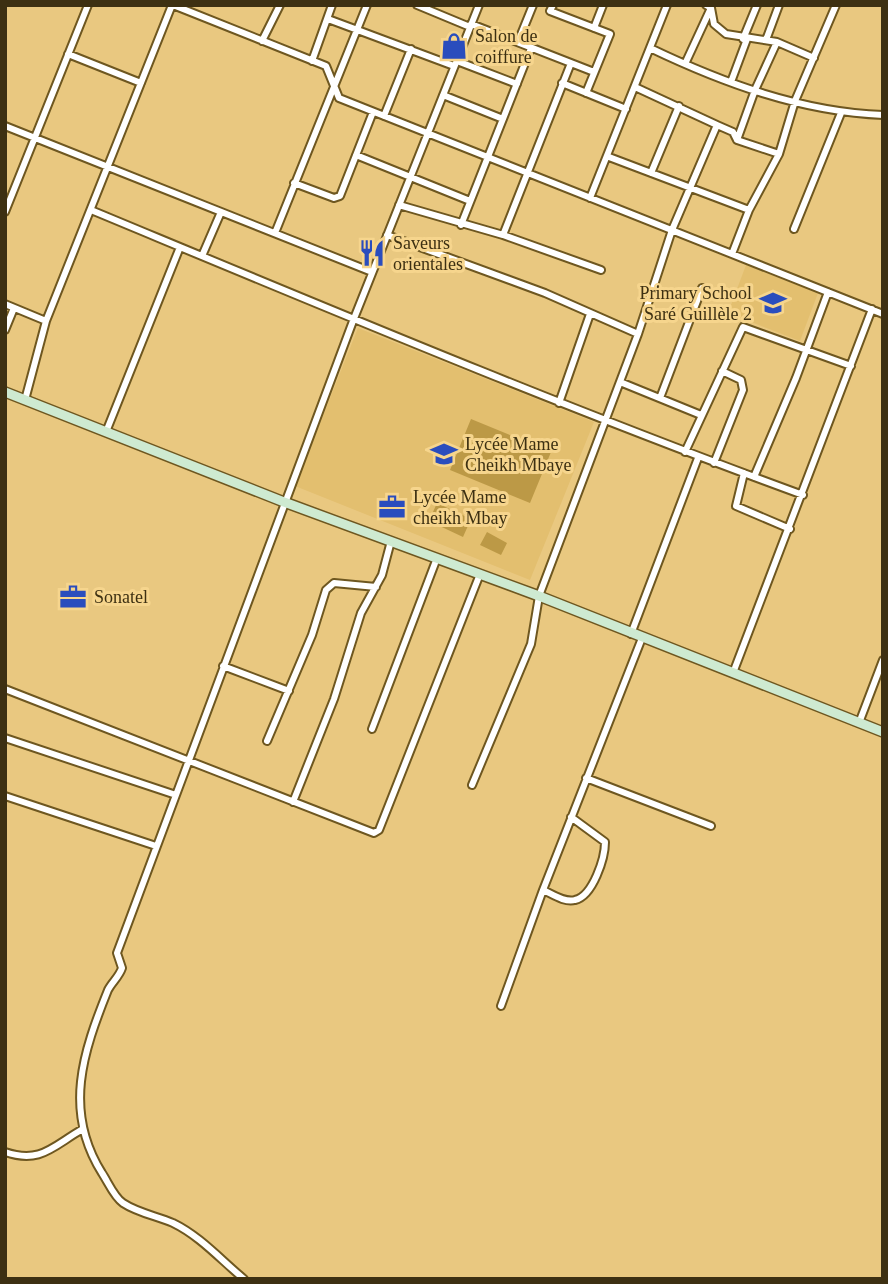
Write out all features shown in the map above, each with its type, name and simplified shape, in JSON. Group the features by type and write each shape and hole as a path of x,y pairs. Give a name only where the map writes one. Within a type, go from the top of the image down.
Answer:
{"main road":[{"path":"5,392 284,502 539,596 883,732"}],"street":[{"path":"5,212 88,5"},
{"path":"25,400 46,321 173,5 326,66 339,98 883,314"},
{"path":"262,41 280,5"},
{"path":"275,233 367,5"},
{"path":"417,5 594,72"},
{"path":"244,1279 211,1249 175,1224 121,1202 87,1150 81,1130 82,1070 96,1021 113,980 122,968 117,953 284,502 479,5"},
{"path":"518,42 533,5"},
{"path":"553,5 551,11 610,34 586,93"},
{"path":"594,28 603,5"},
{"path":"590,198 609,157 667,5"},
{"path":"732,82 757,5"},
{"path":"766,40 779,5"},
{"path":"732,254 749,210 779,155 795,102 835,5"},
{"path":"312,61 328,19 330,6"},
{"path":"685,64 710,6"},
{"path":"710,6 714,24 726,34 777,42 814,58"},
{"path":"328,19 517,84"},
{"path":"737,139 777,42"},
{"path":"461,225 531,48"},
{"path":"650,48 732,82 795,102 841,113 883,115"},
{"path":"384,116 411,49"},
{"path":"68,54 141,83"},
{"path":"503,235 570,63"},
{"path":"562,83 626,108"},
{"path":"635,87 733,132 737,139 779,155"},
{"path":"443,95 503,118"},
{"path":"651,173 679,106"},
{"path":"294,183 337,197 373,112"},
{"path":"794,229 841,113"},
{"path":"472,785 531,644 539,596 638,334 672,230 717,125"},
{"path":"5,126 372,272"},
{"path":"356,155 470,201"},
{"path":"609,157 749,210"},
{"path":"399,205 503,235 601,270"},
{"path":"91,209 353,321 698,458 803,495"},
{"path":"202,256 221,212"},
{"path":"387,235 493,272 638,334"},
{"path":"106,432 180,247"},
{"path":"660,397 702,288"},
{"path":"754,477 828,292"},
{"path":"5,304 46,321"},
{"path":"5,330 14,308"},
{"path":"733,673 872,309"},
{"path":"559,403 590,314"},
{"path":"685,452 743,327 851,366"},
{"path":"714,463 743,390 741,380 722,371"},
{"path":"620,382 701,415"},
{"path":"631,634 698,458"},
{"path":"744,474 736,506 790,529"},
{"path":"293,802 334,699 361,614 376,587 391,541"},
{"path":"372,729 437,558"},
{"path":"5,689 293,802 377,832 480,574"},
{"path":"267,741 331,585 376,587"},
{"path":"501,1006 543,890 642,638"},
{"path":"859,723 883,660"},
{"path":"223,666 289,691"},
{"path":"5,738 176,794"},
{"path":"586,778 711,826"},
{"path":"5,796 156,846"},
{"path":"543,890 568,901 577,900 585,895 594,878 605,842 571,817"},
{"path":"5,1152 21,1158 34,1157 81,1130"}],"shaded area":[{"name":"Primary School Saré Guillèle 2","path":"746,265 818,293 800,341 728,313"},
{"name":"Lycée Mame Cheikh Mbaye","path":"358,328 594,422 530,580 295,486"},
{"path":"471,419 551,452 530,503 450,470"},
{"path":"437,503 471,519 463,537 429,521"},
{"path":"487,532 507,543 501,555 480,545"}],"place":[{"name":"Salon de coiffure","path":"454,46"},
{"name":"Saveurs orientales","path":"372,253"},
{"name":"Primary School Saré Guillèle 2","path":"773,303"},
{"name":"Lycée Mame Cheikh Mbaye","path":"444,454"},
{"name":"Lycée Mame cheikh Mbay","path":"392,507"},
{"name":"Sonatel","path":"73,597"}]}
